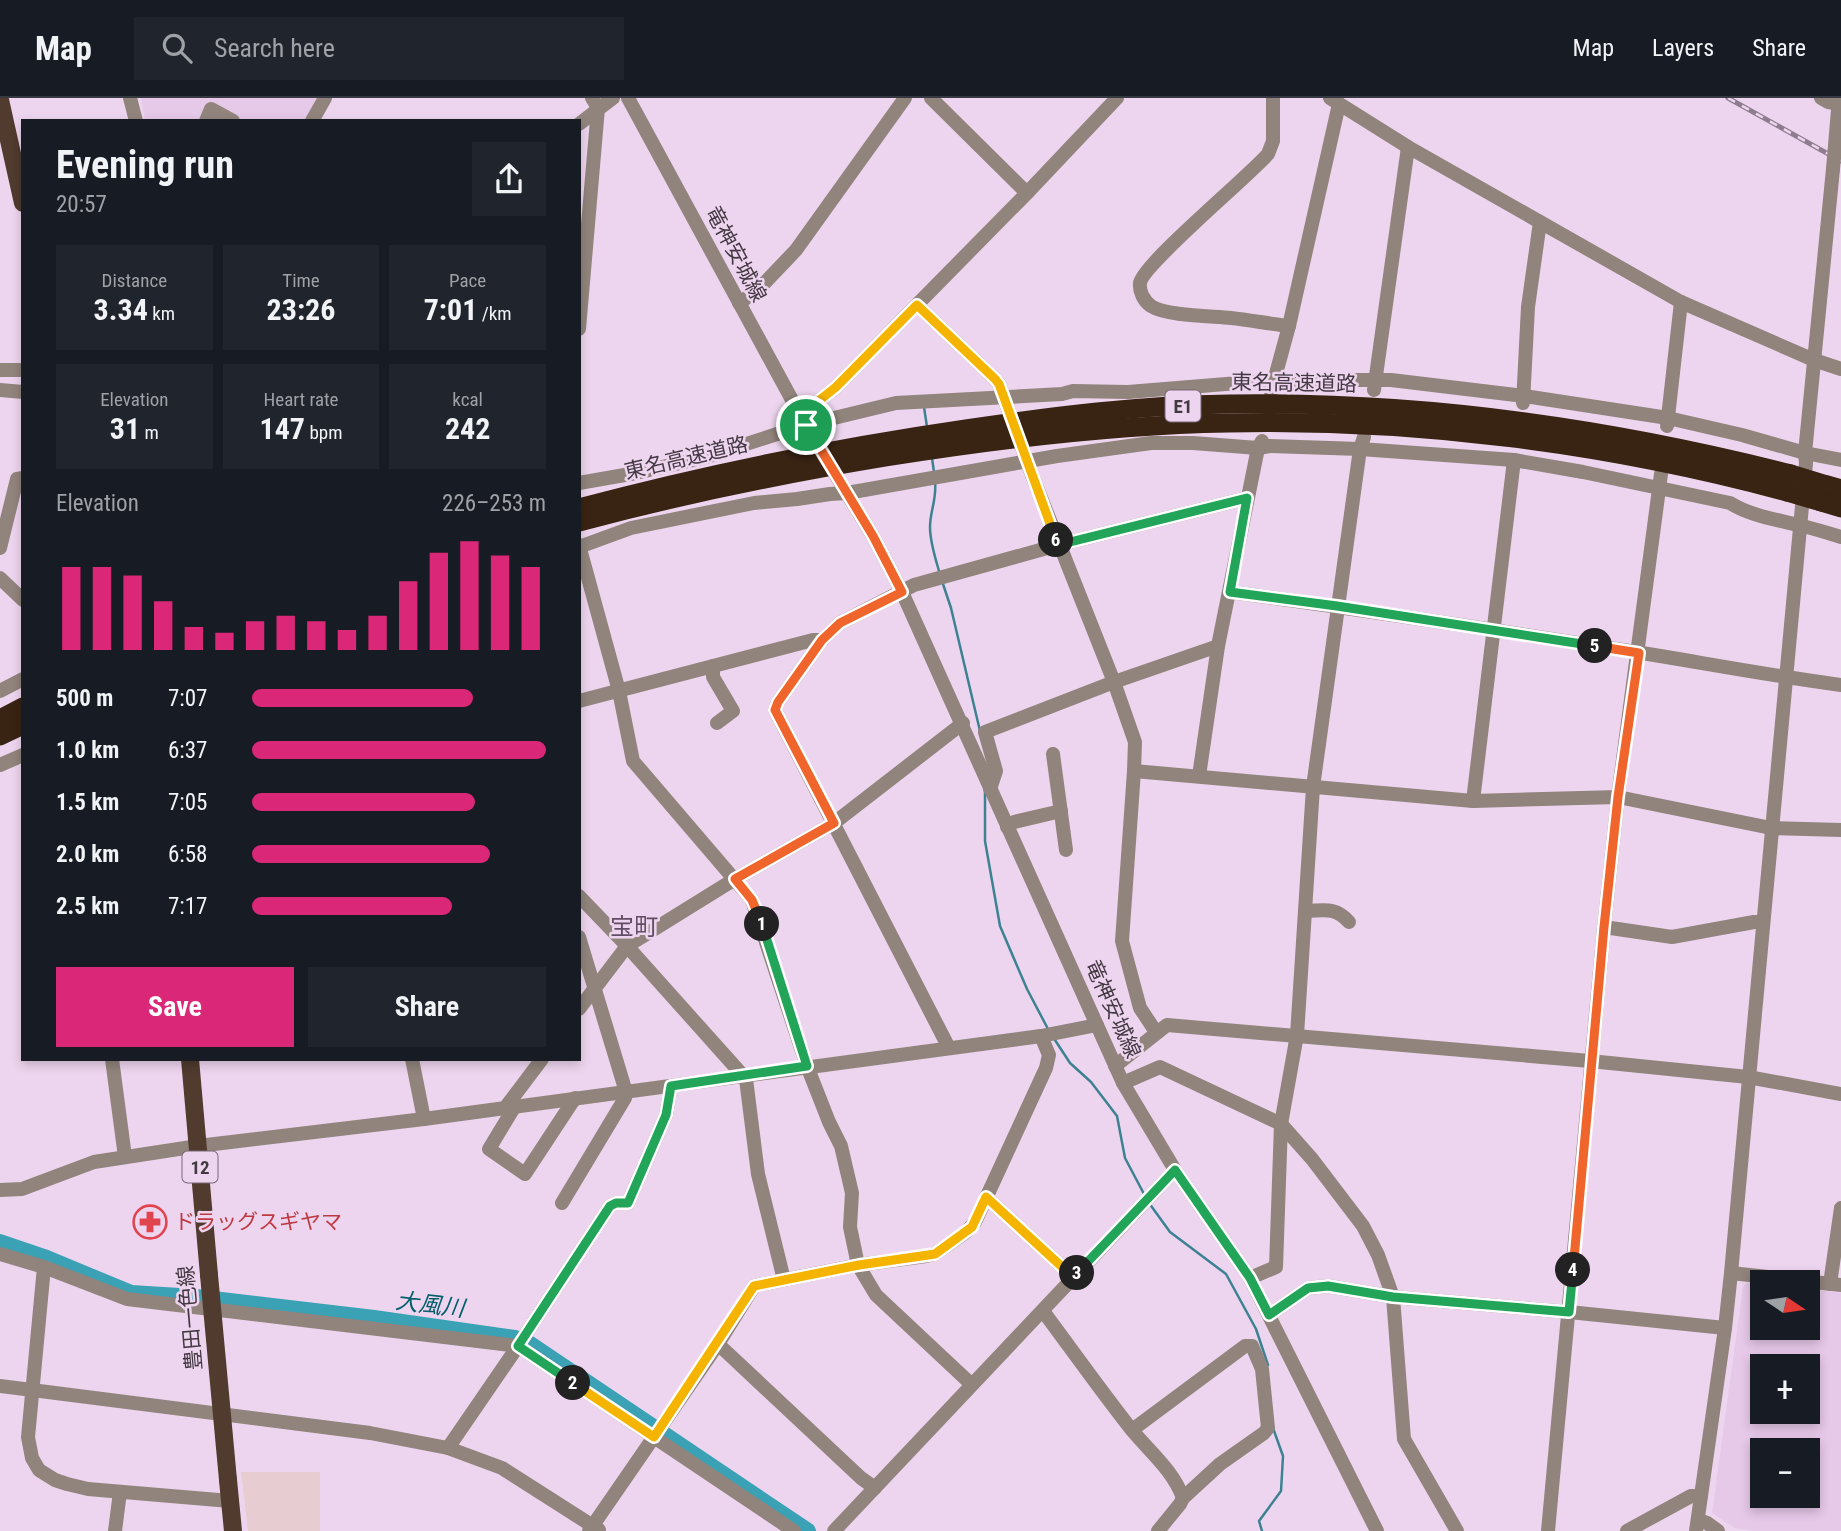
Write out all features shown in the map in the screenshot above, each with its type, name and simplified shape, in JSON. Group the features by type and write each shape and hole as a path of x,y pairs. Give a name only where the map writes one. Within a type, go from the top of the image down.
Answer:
{"highway":[{"name":"東名高速道路","path":"581,508 754,465 936,433 1093,412 1228,404 1357,406 1433,410 1514,419 1694,451 1789,483"},
{"name":"東名高速道路","path":"581,523 752,481 938,449 1094,430 1227,423 1293,423 1429,430 1512,439 1789,483 1830,492 1841,508"},
{"path":"0,719 21,709"},
{"path":"0,736 21,727"}],"main road":[{"path":"0,100 21,195"},
{"name":"豊田一色線","path":"190,1061 233,1531"}],"street":[{"path":"131,98 136,119"},
{"path":"313,119 325,98"},
{"path":"581,121 595,103 613,98"},
{"name":"竜神安城線","path":"628,98 738,303 805,423 873,536 902,592 1123,1083 1175,1170 1250,1278 1377,1531"},
{"path":"738,303 757,291 796,250 905,98"},
{"path":"931,98 1027,193"},
{"path":"805,423 836,387 1117,98"},
{"path":"1273,98 1273,141 1268,154 1156,261 1140,282 1141,294 1152,307 1173,313 1290,326"},
{"path":"1821,98 1841,104"},
{"path":"1718,1531 1707,1523 1697,1525 1731,1273 1839,98"},
{"path":"1273,386 1290,326 1335,101 1408,147 1681,302 1814,360 1841,369"},
{"path":"581,301 595,103"},
{"path":"207,119 211,109 229,119"},
{"path":"1375,385 1408,147"},
{"path":"1523,399 1528,307 1540,222"},
{"path":"1668,422 1681,302"},
{"path":"917,305 999,384 1135,742 1122,941 1140,1008 1156,1032"},
{"path":"0,370 21,370"},
{"path":"581,483 706,457 805,423 896,403 1062,394 1073,391 1128,392 1273,386 1375,385 1523,399 1742,435 1841,460"},
{"path":"0,390 21,392"},
{"path":"581,545 631,528 754,503 797,499 1151,443 1270,446 1362,443 1514,460 1660,481 1768,518 1841,537"},
{"path":"1250,1278 1276,1267 1280,1125 1297,1035 1312,787 1362,443"},
{"path":"1199,776 1218,646 1247,498 1261,444"},
{"path":"1473,801 1514,460"},
{"path":"0,482 20,478 0,548"},
{"path":"1548,1531 1604,927 1618,797 1660,481"},
{"path":"950,1048 775,710 778,702 822,640 840,623 914,585 1058,545 1247,498"},
{"path":"581,553 619,691 633,761 752,900 807,1066 841,1146 852,1193 850,1227 859,1265 876,1295 971,1384"},
{"path":"0,578 21,598"},
{"path":"1230,592 1337,606 1841,685"},
{"path":"581,700 813,640 822,640"},
{"path":"990,789 996,771 985,732 1114,682 1218,646"},
{"path":"713,666 713,677 733,710 717,723"},
{"path":"0,691 21,680"},
{"path":"581,1006 627,946 735,879 834,823 963,723"},
{"path":"1054,754 1066,850"},
{"path":"0,765 21,756"},
{"path":"1134,771 1473,801 1618,797 1771,828 1841,830"},
{"path":"1007,827 1014,822 1061,811"},
{"path":"581,898 746,1079 758,1174 784,1280"},
{"path":"1305,911 1336,911 1349,922"},
{"path":"1604,927 1671,937 1763,922"},
{"path":"562,1203 625,1098 626,1092 581,943"},
{"path":"0,1190 22,1189 94,1162 198,1146 671,1086 1041,1036 1097,1025"},
{"path":"1115,1066 1167,1025 1748,1077 1841,1094"},
{"path":"0,1385 370,1433 448,1448 502,1468 594,1529 754,1286 859,1265 935,1254 972,1227 1046,1068 1049,1055 1041,1036"},
{"path":"112,1061 125,1157"},
{"path":"412,1061 424,1119"},
{"path":"541,1061 510,1107 489,1149 525,1174 575,1098"},
{"path":"1123,1083 1160,1067 1280,1125 1312,1159 1363,1226 1378,1255 1393,1297 1404,1439 1457,1531"},
{"path":"448,1448 610,1206 628,1203 666,1115 671,1086"},
{"path":"834,1531 1175,1170"},
{"path":"986,1197 1073,1277"},
{"path":"1731,1273 1835,1285 1841,1208"},
{"path":"0,1254 44,1267 127,1299 518,1346 794,1531"},
{"path":"44,1267 28,1437 32,1458 39,1470 67,1485 88,1489 230,1501"},
{"path":"1269,1315 1308,1288 1328,1286 1393,1297 1725,1328"},
{"path":"1043,1311 1132,1430 1161,1461 1183,1498"},
{"path":"718,1344 875,1488"},
{"path":"1132,1430 1245,1346 1252,1346 1263,1373 1267,1430 1220,1464 1183,1498 1158,1531"},
{"path":"115,1531 120,1492"},
{"path":"1627,1531 1691,1496 1701,1496"}],"shaded area":[{"path":"141,98 321,98 309,119 234,119 210,104 204,119 145,119"},
{"path":"1746,1283 1750,1284 1750,1340 1820,1340 1820,1290 1841,1293 1841,1531 1753,1531 1735,1528 1712,1513 1743,1287"},
{"path":"241,1472 320,1472 320,1531 248,1531"}],"waterway":[{"path":"924,407 927,427"},
{"path":"932,458 934,472"},
{"path":"935,482 930,533 939,571"},
{"path":"942,581 980,731"},
{"path":"985,792 985,841 1000,926 1027,989 1048,1029"},
{"path":"1053,1037 1070,1063 1091,1082 1117,1116 1125,1158 1144,1194"},
{"path":"1149,1203 1170,1232 1226,1274 1256,1329 1268,1365"},
{"name":"大風川","path":"0,1242 131,1293 196,1297 515,1338 530,1344 808,1531"},
{"path":"1262,1531 1259,1521 1281,1491 1283,1456 1273,1428"}],"railway":[{"path":"1728,98 1841,161"}],"place":[{"name":"ドラッグスギヤマ","path":"150,1222"}],"district":[{"name":"宝町","path":"634,927"}],"route":[{"path":"917,305 999,384 1058,545 1247,498 1230,592 1639,653 1618,797 1604,927 1569,1312 1393,1297 1328,1286 1308,1288 1269,1315 1250,1278 1175,1170 1073,1277 986,1197 972,1227 935,1254 859,1265 754,1286 654,1437 518,1346 610,1206 628,1203 666,1115 671,1086 807,1066 762,925 752,900 735,879 834,823 775,710 822,640 840,623 902,592 873,536 806,425 801,415 836,387 917,305"}]}
